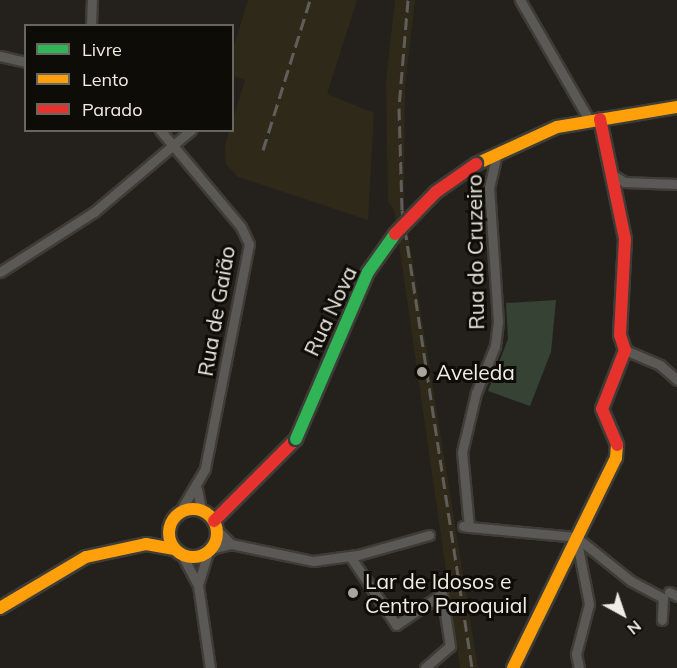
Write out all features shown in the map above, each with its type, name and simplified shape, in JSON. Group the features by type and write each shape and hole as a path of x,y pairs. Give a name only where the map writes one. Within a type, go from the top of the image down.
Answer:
{"street":[{"path":"91,24 92,0"},
{"path":"513,668 616,458 617,442 602,409 603,397 625,350 620,335 625,239 613,175 595,120 520,0"},
{"path":"0,56 24,62"},
{"name":"Rua do Cruzeiro","path":"576,537 466,527 462,452 476,393 495,346 498,322 489,188 496,153 557,127 677,107"},
{"name":"Rua de Gaião","path":"161,132 241,227 249,244 205,469 196,489 179,513"},
{"path":"0,272 69,230 173,148 189,132"},
{"name":"Rua Nova","path":"179,513 210,519 227,507 296,439 368,272 396,232 428,200 476,164 496,153"},
{"path":"613,175 624,182 677,184"},
{"path":"625,350 660,365 677,380"},
{"path":"196,489 210,519 231,544"},
{"path":"146,544 170,525 179,513"},
{"path":"198,585 209,551 210,519"},
{"path":"170,525 179,552 198,585 210,668"},
{"path":"0,608 86,557 146,544 179,552 209,551 231,544 313,561 350,556 429,535"},
{"path":"576,537 631,581 663,598 662,620"},
{"path":"576,537 589,604 576,654 579,668"},
{"path":"350,556 396,626 441,594 450,646 424,668"}],"shaded area":[{"path":"248,0 357,0 327,94 374,113 368,220 238,177 226,164 225,145 229,132 234,132 234,116 245,80 234,76 234,46"},
{"path":"395,0 415,0 405,87 404,208 478,668 460,668 394,209 388,202 386,81"}],"green space":[{"path":"556,300 551,352 530,406 488,391 508,339 506,303"}],"railway":[{"path":"263,150 310,0"},
{"path":"408,0 399,108 402,210 472,668"}],"traffic: slow":[{"path":"476,164 557,127 677,107"},
{"path":"513,668 616,458 617,445"},
{"path":"188,509 198,509 210,516 217,528 217,533 217,538 210,550 198,557 188,557 173,546 169,538 169,528 180,513 188,509"},
{"path":"0,608 86,557 146,544 175,549"}],"traffic: jam":[{"path":"600,119 625,239 620,335 625,350 602,409 617,445"},
{"path":"395,234 436,192 476,164"},
{"path":"214,521 296,439"}],"traffic: fast":[{"path":"296,439 368,272 395,234"}],"place":[{"name":"Aveleda","path":"422,372"},
{"name":"Lar de Idosos e Centro Paroquial","path":"353,593"}]}
